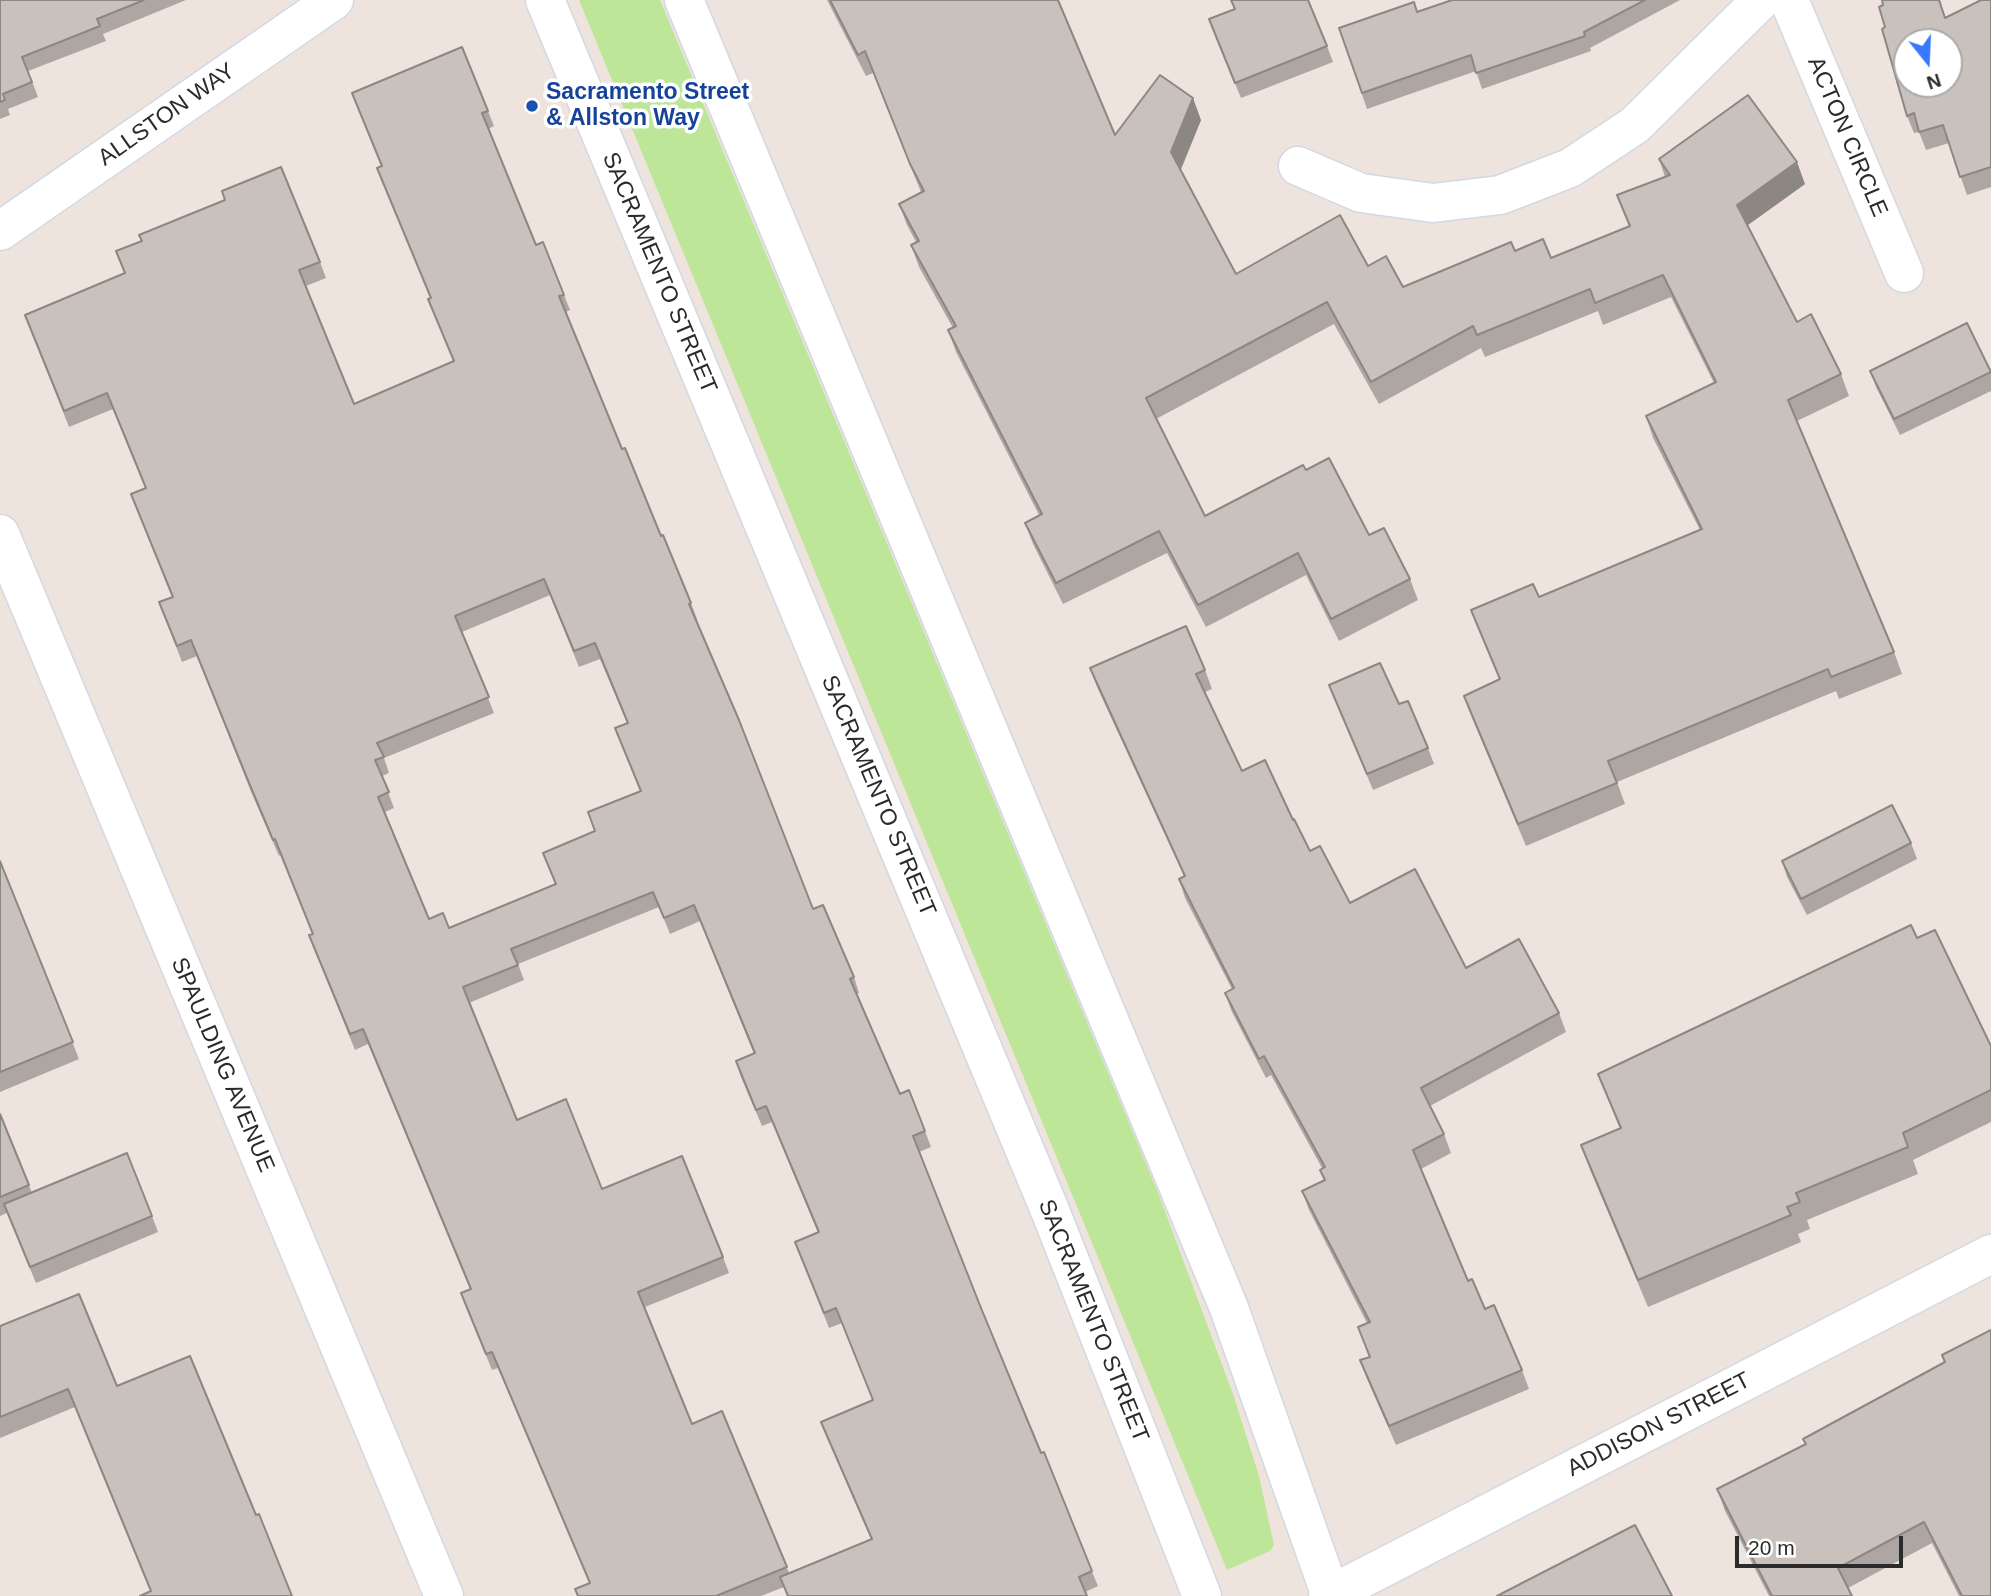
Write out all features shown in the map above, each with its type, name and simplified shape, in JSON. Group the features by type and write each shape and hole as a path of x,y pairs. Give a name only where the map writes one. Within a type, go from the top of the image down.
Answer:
{"street":[{"name":"ALLSTON WAY","path":"0,231 334,0"},
{"name":"SACRAMENTO STREET","path":"545,0 1051,1213 1202,1596"},
{"path":"684,0 1229,1308 1330,1595"},
{"path":"1298,166 1361,193 1433,203 1500,195 1570,168 1635,125 1761,0"},
{"name":"ACTON CIRCLE","path":"1789,0 1904,273"},
{"name":"SPAULDING AVENUE","path":"0,534 444,1596"},
{"name":"ADDISON STREET","path":"1330,1595 1991,1254"}],"green space":[{"path":"579,0 660,0 1159,1195 1234,1397 1259,1476 1274,1545 1270,1551 1227,1570"}],"building":[{"path":"0,0 144,0 97,19 100,26 22,57 32,82 3,94 5,100 0,102"},
{"path":"830,0 1058,0 1115,135 1160,75 1193,98 1171,152 1236,274 1340,215 1368,266 1386,256 1403,287 1511,242 1515,251 1543,239 1551,258 1630,226 1617,195 1670,175 1659,159 1748,95 1797,162 1737,205 1797,322 1811,314 1841,374 1788,400 1894,652 1831,677 1828,669 1608,761 1617,783 1518,824 1464,696 1500,679 1471,610 1533,584 1539,597 1702,529 1646,416 1716,382 1663,275 1595,303 1590,289 1477,335 1473,326 1371,382 1327,302 1146,398 1205,516 1303,465 1306,470 1329,458 1369,535 1384,528 1410,579 1331,619 1298,553 1198,605 1159,531 1056,583 1025,523 1042,514 948,330 956,326 911,245 919,241 899,204 924,191 910,164 865,51 858,55"},
{"path":"1231,0 1308,0 1327,46 1235,83 1209,19 1235,9"},
{"path":"1452,0 1645,0 1584,32 1585,36 1476,73 1471,55 1362,93 1339,28 1414,2 1417,12"},
{"path":"1882,0 1939,0 1945,18 1981,0 1991,0 1991,167 1960,177 1943,125 1919,132 1914,113 1907,116 1902,98 1963,98 1963,28 1893,28 1893,67 1879,7 1883,5"},
{"path":"462,47 488,111 482,113 536,245 543,242 564,295 559,296 622,449 625,448 661,536 663,535 813,909 823,905 854,977 850,979 900,1094 909,1090 925,1131 913,1136 981,1308 1092,1571 1079,1577 1087,1596 788,1596 780,1577 872,1539 821,1422 873,1400 836,1308 824,1313 795,1242 819,1232 766,1106 756,1110 736,1061 755,1053 694,905 664,918 653,892 511,949 518,965 463,987 517,1120 566,1099 602,1189 682,1156 723,1257 638,1292 692,1424 722,1411 787,1567 716,1596 578,1596 575,1589 590,1583 492,1352 486,1354 461,1293 471,1289 363,1029 350,1034 309,935 313,934 275,839 273,840 191,640 177,646 159,602 173,597 131,494 146,488 107,393 64,411 25,315 125,273 116,251 142,241 139,235 225,200 222,191 281,167 320,262 299,270 354,404 454,361 377,168 382,166 352,93","holes":["544,579 574,651 595,643 628,723 615,728 641,791 588,812 595,831 543,853 556,884 449,928 443,913 429,919 378,797 389,792 375,760 384,757 377,743 489,697 455,616"]},
{"path":"1967,323 1991,372 1894,419 1870,371"},
{"path":"1186,626 1205,670 1196,674 1242,771 1265,760 1310,851 1320,846 1350,903 1415,869 1466,968 1519,939 1559,1013 1421,1088 1444,1134 1413,1150 1468,1281 1472,1279 1485,1309 1494,1305 1522,1370 1389,1426 1360,1360 1370,1357 1358,1327 1370,1322 1302,1191 1325,1180 1320,1170 1325,1167 1264,1056 1259,1059 1225,993 1234,988 1179,879 1185,876 1090,668"},
{"path":"1380,663 1399,704 1408,701 1428,748 1367,774 1329,685"},
{"path":"1892,805 1911,843 1801,899 1782,861"},
{"path":"0,861 73,1042 0,1072"},
{"path":"1911,925 1917,938 1935,930 1991,1046 1991,1090 1903,1133 1908,1147 1796,1193 1800,1202 1787,1207 1791,1215 1638,1280 1581,1145 1621,1128 1598,1074"},
{"path":"0,1114 29,1185 0,1197"},
{"path":"127,1153 152,1216 30,1267 4,1204"},
{"path":"79,1294 117,1386 190,1356 292,1596 140,1596 151,1591 68,1389 0,1417 0,1326"},
{"path":"1991,1330 1991,1596 1962,1596 1924,1522 1838,1568 1852,1596 1772,1596 1717,1489 1806,1444 1803,1439 1945,1362 1942,1355"},
{"path":"1635,1525 1672,1596 1497,1596"}],"place":[{"name":"Sacramento Street & Allston Way","path":"532,106"}]}
